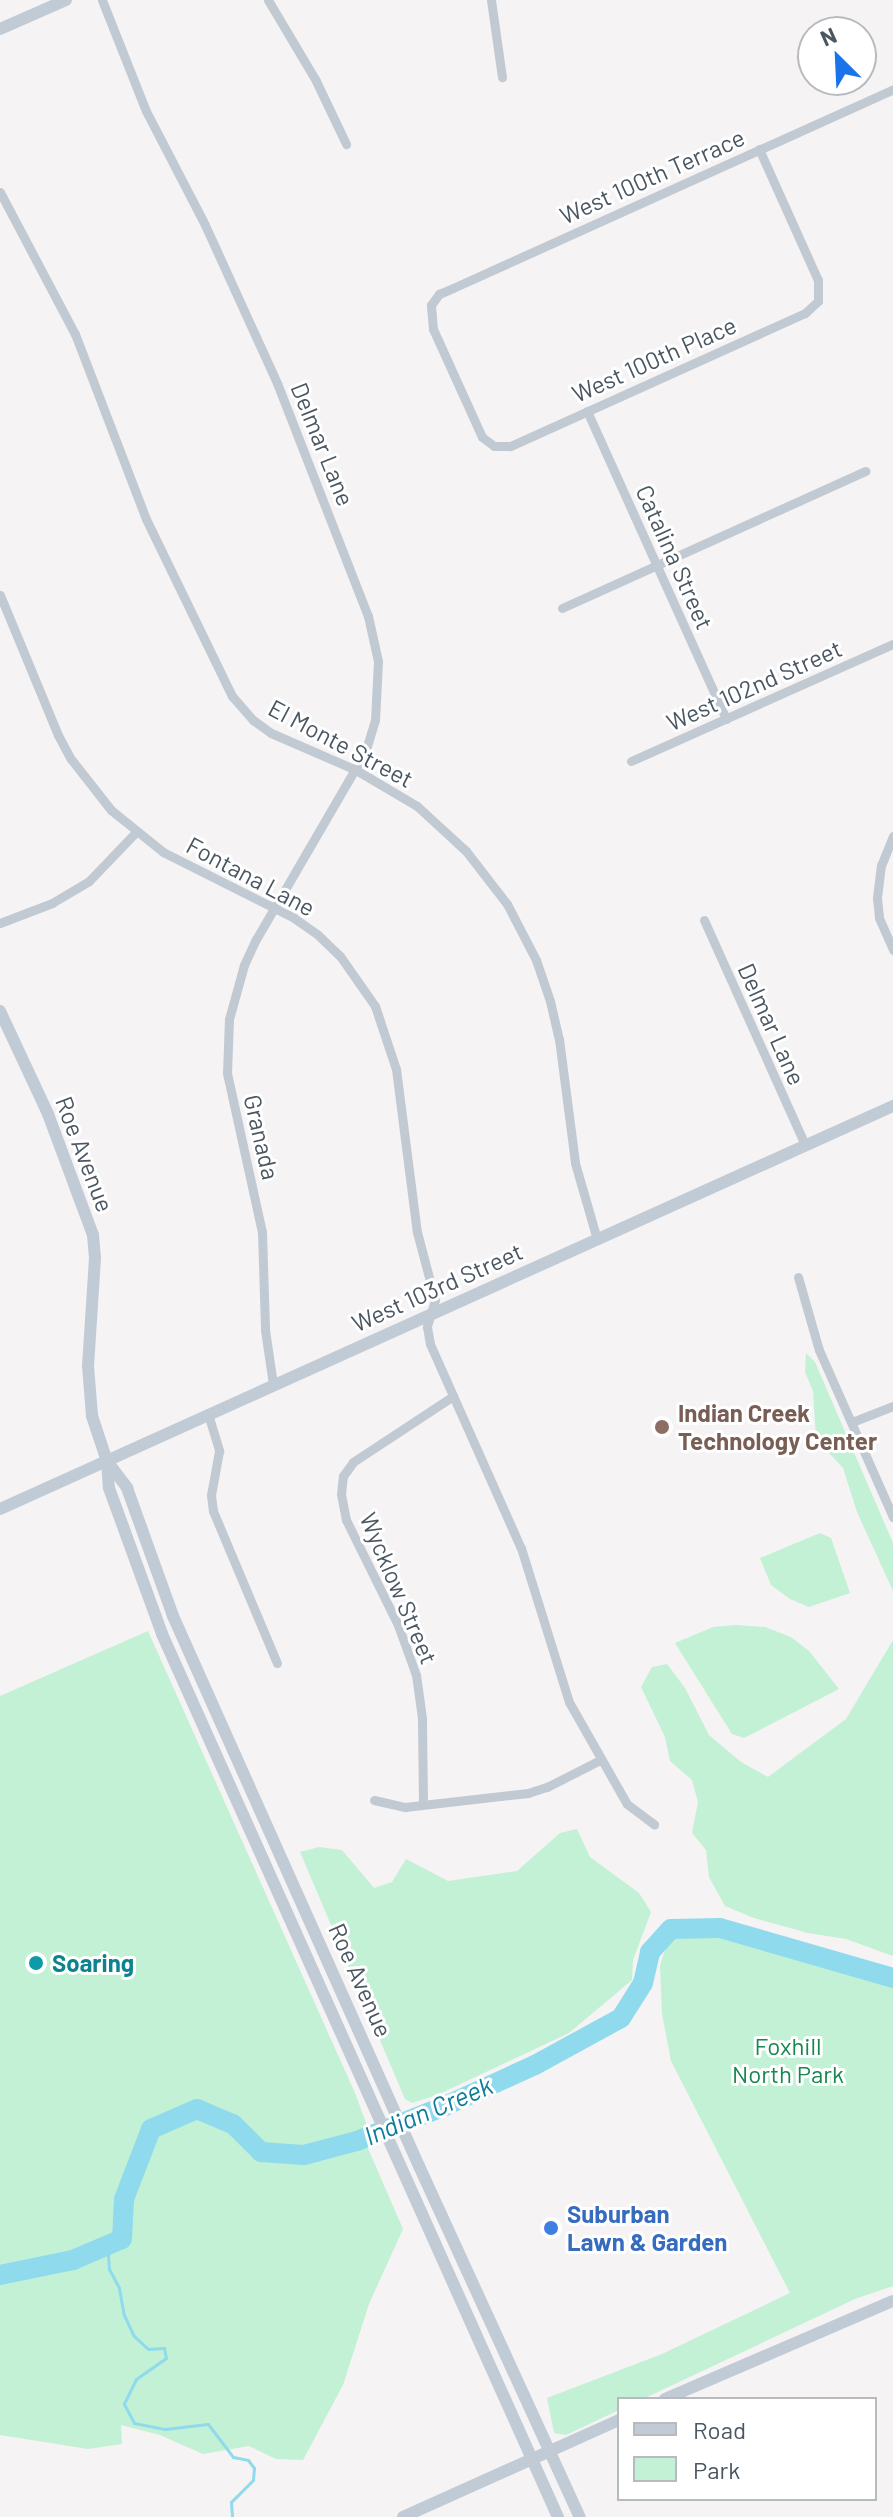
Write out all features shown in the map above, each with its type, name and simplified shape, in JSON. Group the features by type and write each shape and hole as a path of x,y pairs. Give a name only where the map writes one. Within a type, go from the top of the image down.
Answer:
{"main road":[{"path":"0,29 66,0"},
{"name":"Roe Avenue","path":"0,1011 48,1114 93,1235 95,1258 89,1393 96,1429 107,1461 109,1488 162,1634 401,2173 558,2517"},
{"name":"West 103rd Street","path":"0,1509 893,1106"},
{"name":"Roe Avenue","path":"107,1461 127,1488 173,1616 580,2517"},
{"path":"267,1871 286,1867"},
{"path":"670,2397 893,2301"},
{"path":"403,2517 617,2421"}],"street":[{"name":"Delmar Lane","path":"102,0 146,111 205,225 277,383 368,616 378,661 378,689 369,741 356,770 275,908"},
{"path":"268,0 316,81 346,144"},
{"path":"491,0 502,77"},
{"name":"West 100th Terrace","path":"431,305 439,294 893,89"},
{"name":"West 100th Place","path":"431,305 433,329 482,437 494,446 510,446 805,313 818,301 818,280 759,149"},
{"name":"El Monte Street","path":"0,192 75,334 146,519 232,696 253,720 271,733 356,770 417,806 466,851 500,893 522,930 553,1014 575,1163 597,1239"},
{"name":"Catalina Street","path":"587,411 726,719"},
{"path":"562,608 865,471"},
{"name":"Fontana Lane","path":"0,595 71,759 111,810 163,852 275,908 318,935 340,956 375,1006 387,1034 401,1096 417,1232 435,1300 430,1314"},
{"name":"West 102nd Street","path":"631,761 893,644"},
{"path":"0,923 71,893 103,869 136,832"},
{"path":"893,836 881,865 877,898 879,918 893,950"},
{"name":"Granada","path":"273,1384 265,1330 262,1232 231,1095 227,1046 232,1006 244,965 275,908"},
{"name":"Delmar Lane","path":"704,920 805,1145"},
{"path":"798,1277 819,1350 893,1517"},
{"path":"430,1314 427,1327 430,1344 521,1548 569,1702 627,1804 654,1824"},
{"name":"Wycklow Street","path":"423,1804 422,1718 416,1675 398,1625 346,1520 341,1494 343,1476 353,1462 453,1396"},
{"path":"852,1422 893,1406"},
{"path":"208,1414 219,1451 211,1495 213,1511 277,1663"},
{"path":"374,1800 405,1807 528,1793 547,1787 600,1760"}],"green space":[{"path":"806,1353 815,1362 893,1543 893,1591 857,1512 843,1468 816,1439 813,1391 805,1372"},
{"path":"820,1533 831,1538 850,1593 809,1607 790,1599 771,1585 760,1558"},
{"path":"713,1627 765,1627 791,1637 809,1651 839,1689 744,1738 732,1734 675,1643"},
{"path":"148,1631 355,2093 368,2128 360,2130 403,2229 369,2304 343,2385 303,2460 276,2459 249,2446 203,2454 160,2435 121,2425 122,2444 88,2449 0,2435 0,1696"},
{"path":"893,1640 893,1956 846,1939 808,1933 754,1918 725,1906 709,1877 706,1850 692,1833 698,1802 692,1780 670,1761 665,1737 641,1687 652,1667 667,1664 685,1688 709,1735 741,1762 768,1777 846,1719"},
{"path":"577,1829 590,1857 639,1893 651,1912 633,1960 632,1980 569,2033 437,2095 412,2103 405,2099 300,1852 319,1847 342,1850 374,1888 392,1882 406,1859 448,1881 517,1871 560,1833"},
{"name":"Foxhill North Park","path":"720,1928 893,1978 893,2286 855,2299 647,2397 617,2397 617,2411 566,2435 554,2433 547,2398 662,2354 790,2293 671,2061 662,2014 660,1966 671,1929"}],"waterway":[{"name":"Indian Creek","path":"0,2275 73,2260 122,2239 124,2199 151,2129 197,2109 233,2124 261,2152 304,2155 357,2141 535,2065 621,2018 643,1983 650,1952 671,1929 720,1928 893,1978"},
{"path":"118,2241 108,2255 109,2269 119,2288 124,2315 134,2336 148,2349 164,2348 166,2358 136,2379 124,2404 134,2423 165,2429 208,2424 233,2457 248,2460 254,2468 253,2480 231,2502 232,2517"}],"place":[{"name":"Indian Creek Technology Center","path":"662,1427"},
{"name":"Soaring","path":"36,1963"},
{"name":"Suburban Lawn & Garden","path":"551,2228"}]}
